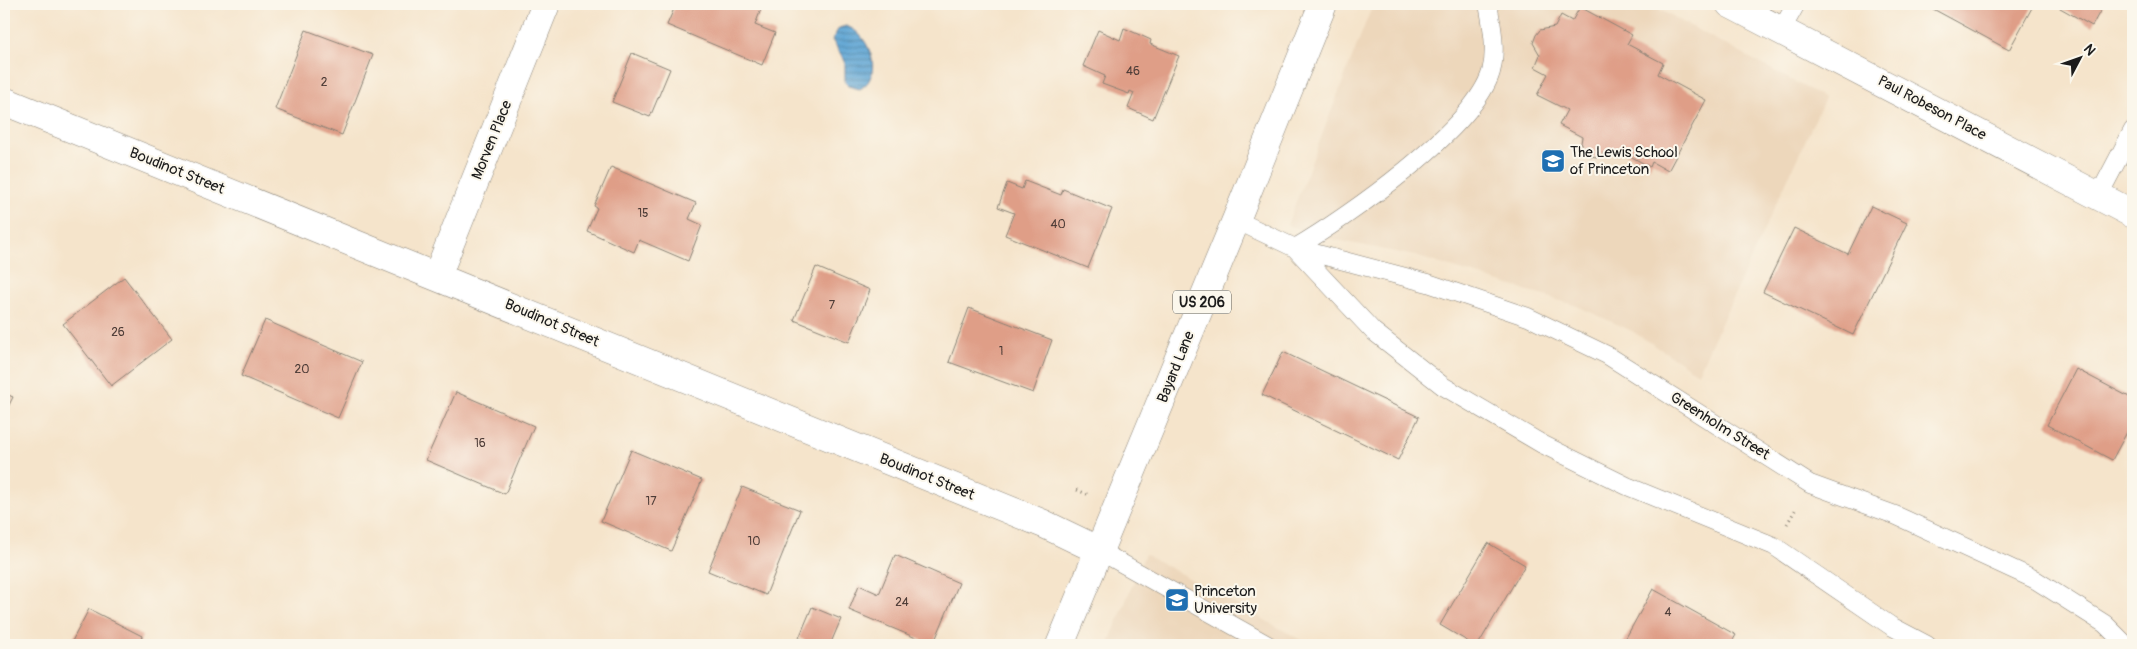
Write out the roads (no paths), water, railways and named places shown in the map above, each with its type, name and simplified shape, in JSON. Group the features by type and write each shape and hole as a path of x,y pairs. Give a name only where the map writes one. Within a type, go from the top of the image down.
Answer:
{"main road":[{"name":"Morven Place","path":"437,276 546,4"},
{"name":"Bayard Lane","path":"1060,645 1236,220 1323,4"},
{"name":"Paul Robeson Place","path":"1730,4 1782,29 2133,214"},
{"name":"Boudinot Street","path":"4,101 1044,524 1098,550"}],"lane":[{"path":"1295,248 1333,226 1370,199 1428,149 1458,120 1479,96 1491,71 1494,34 1488,4"},
{"path":"1782,29 1796,4"},
{"path":"2099,195 2133,130"},
{"name":"Greenholm Street","path":"1236,220 1295,248 1428,283 1528,317 1607,355 1810,484 1895,515 2034,580 2105,624 2126,645"},
{"name":"Greenholm Street","path":"1295,248 1373,331 1443,386 1542,444 1627,486 1774,546 1892,626 1926,645"},
{"path":"1098,550 1268,645"}],"water":[{"path":"846,26 854,30 861,37 871,55 872,74 868,83 860,89 848,86 845,81 845,61 832,40 839,28"}],"place":[{"name":"The Lewis School of Princeton","path":"1553,161"},
{"name":"Princeton University","path":"1177,600"}]}
